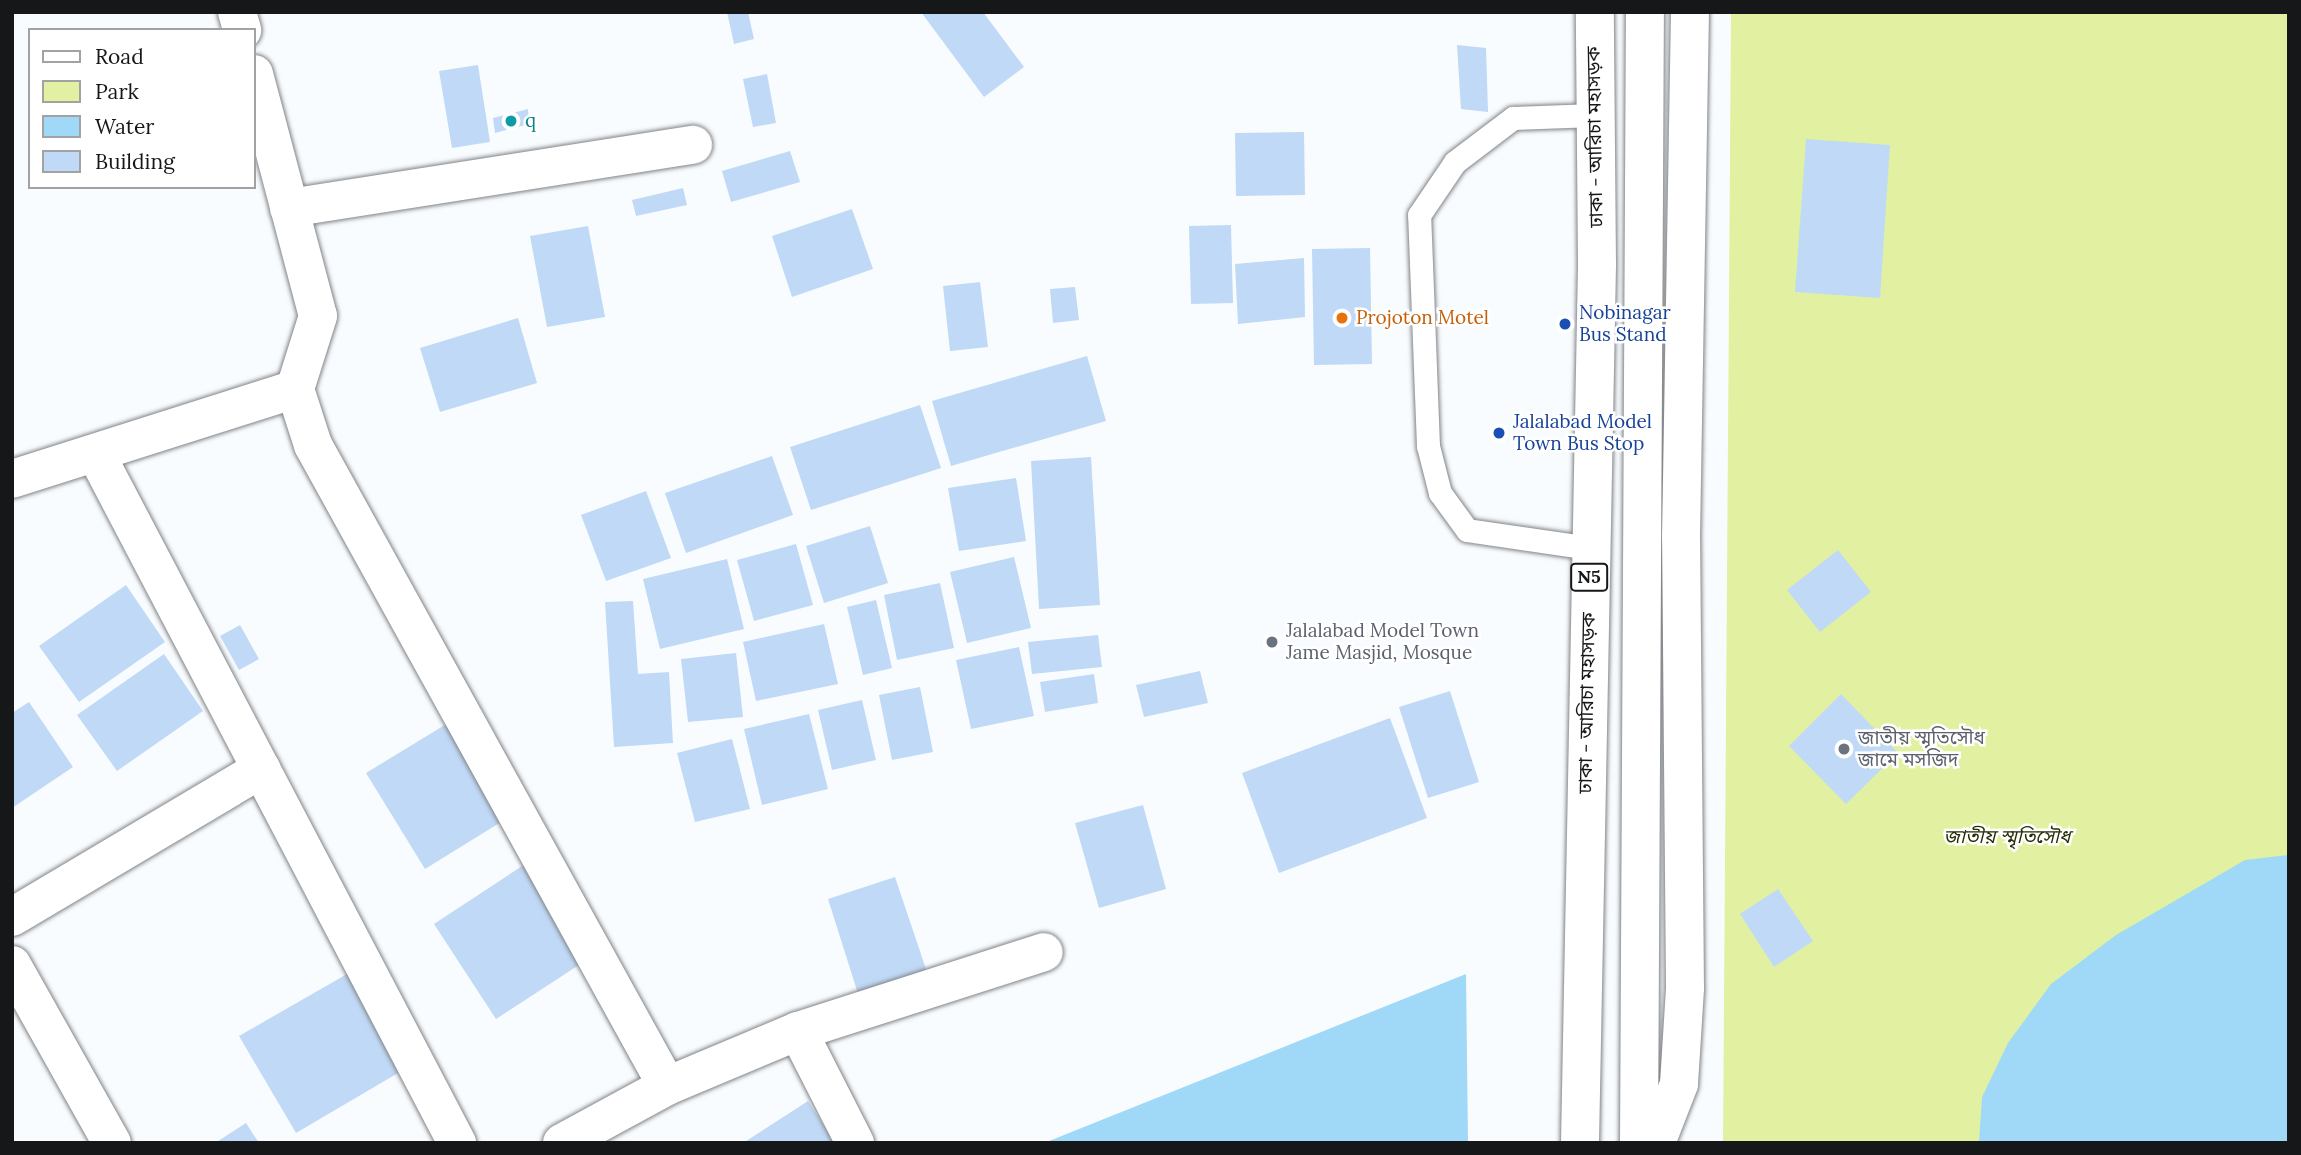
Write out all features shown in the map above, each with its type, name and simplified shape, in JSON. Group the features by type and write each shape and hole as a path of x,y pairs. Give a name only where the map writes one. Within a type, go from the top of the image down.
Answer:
{"main road":[{"path":"1572,12 1593,104"},
{"name":"ঢাকা - আরিচা মহাসড়ক","path":"1580,1143 1590,548 1595,12"},
{"path":"1639,1143 1645,12"},
{"path":"1656,1143 1679,1084 1685,988 1681,537 1690,12"},
{"path":"256,82 318,316 295,389 313,445 667,1086"},
{"path":"289,208 693,145"},
{"path":"12,479 97,456 295,389"},
{"path":"97,456 457,1143"},
{"path":"12,917 261,769"},
{"path":"562,1143 667,1086 799,1031 1044,952"},
{"path":"12,965 112,1143"},
{"path":"799,1031 855,1143"}],"lane":[{"path":"1590,548 1467,530 1440,493 1428,446 1419,215 1455,162 1513,118 1593,104"}],"green space":[{"name":"জাতীয় স্মৃতিসৌধ","path":"1731,12 2289,12 2289,1143 1723,1143"}],"water":[{"path":"2289,855 2289,1143 1979,1143 1982,1097 2008,1043 2051,984 2116,935 2245,860"},
{"path":"1466,974 1468,1143 1044,1143"}],"building":[{"path":"727,12 748,12 754,39 734,44"},
{"path":"921,12 983,12 1024,67 984,97"},
{"path":"1457,45 1486,48 1488,112 1461,109"},
{"path":"478,65 490,142 452,148 439,71"},
{"path":"767,74 776,123 753,127 743,79"},
{"name":"q","path":"528,109 529,124 495,133 493,118"},
{"path":"1304,132 1305,195 1236,196 1235,133"},
{"path":"1806,139 1890,145 1880,298 1795,292"},
{"path":"790,151 800,182 731,202 722,171"},
{"path":"683,188 687,205 636,216 632,200"},
{"path":"852,209 873,269 792,297 772,236"},
{"path":"1231,225 1233,303 1191,304 1189,226"},
{"path":"588,226 605,317 547,327 530,236"},
{"path":"1370,248 1372,364 1314,365 1312,249"},
{"path":"1304,258 1305,317 1238,324 1235,264"},
{"path":"980,282 988,347 950,351 943,286"},
{"path":"1075,287 1079,320 1053,323 1050,289"},
{"path":"518,318 537,383 440,412 420,348"},
{"path":"1087,356 1106,421 951,466 932,401"},
{"path":"920,405 941,468 811,510 790,447"},
{"path":"772,456 793,515 686,553 665,493"},
{"path":"1091,457 1100,605 1039,609 1031,461"},
{"path":"1016,478 1026,541 959,551 948,488"},
{"path":"646,491 671,558 606,581 581,515"},
{"path":"870,526 888,583 824,603 806,546"},
{"path":"796,544 813,605 754,621 737,560"},
{"path":"1838,550 1871,592 1820,632 1787,590"},
{"path":"1014,557 1031,628 967,643 950,572"},
{"path":"727,559 744,629 660,649 643,579"},
{"path":"940,583 954,648 897,660 884,595"},
{"path":"126,585 165,642 79,702 39,646"},
{"path":"876,600 892,668 863,675 847,607"},
{"path":"633,601 638,674 669,672 673,743 614,747 605,602"},
{"path":"824,624 838,684 756,701 743,642"},
{"path":"240,625 259,659 239,670 220,636"},
{"path":"1098,635 1102,667 1032,674 1028,642"},
{"path":"1019,647 1034,716 971,729 956,660"},
{"path":"736,653 743,717 688,722 681,659"},
{"path":"164,654 203,711 117,771 77,715"},
{"path":"1200,671 1208,703 1144,717 1136,685"},
{"path":"1094,674 1098,703 1045,712 1040,682"},
{"path":"920,687 933,752 892,760 879,695"},
{"path":"1450,691 1479,782 1428,798 1399,707"},
{"name":"জাতীয় স্মৃতিসৌধ জামে মসজিদ","path":"1841,694 1898,753 1846,804 1789,746"},
{"path":"862,700 876,760 832,770 818,710"},
{"path":"29,702 73,767 12,808 12,713"},
{"path":"809,714 828,789 762,805 744,729"},
{"path":"1390,718 1427,818 1279,873 1242,773"},
{"path":"453,720 511,816 425,869 366,773"},
{"path":"732,739 750,809 695,822 677,753"},
{"path":"1143,805 1166,889 1099,908 1075,823"},
{"path":"525,864 588,959 496,1019 434,924"},
{"path":"895,877 929,978 860,1000 828,899"},
{"path":"1778,889 1813,941 1774,967 1740,914"},
{"path":"354,970 410,1066 296,1133 239,1036"},
{"path":"808,1101 835,1143 743,1143"},
{"path":"246,1123 259,1143 215,1143"}],"place":[{"name":"q","path":"511,121"},
{"name":"Projoton Motel","path":"1342,318"},
{"name":"Nobinagar Bus Stand","path":"1565,324"},
{"name":"Jalalabad Model Town Bus Stop","path":"1499,433"},
{"name":"Jalalabad Model Town Jame Masjid, Mosque","path":"1272,642"},
{"name":"জাতীয় স্মৃতিসৌধ জামে মসজিদ","path":"1844,749"}]}
